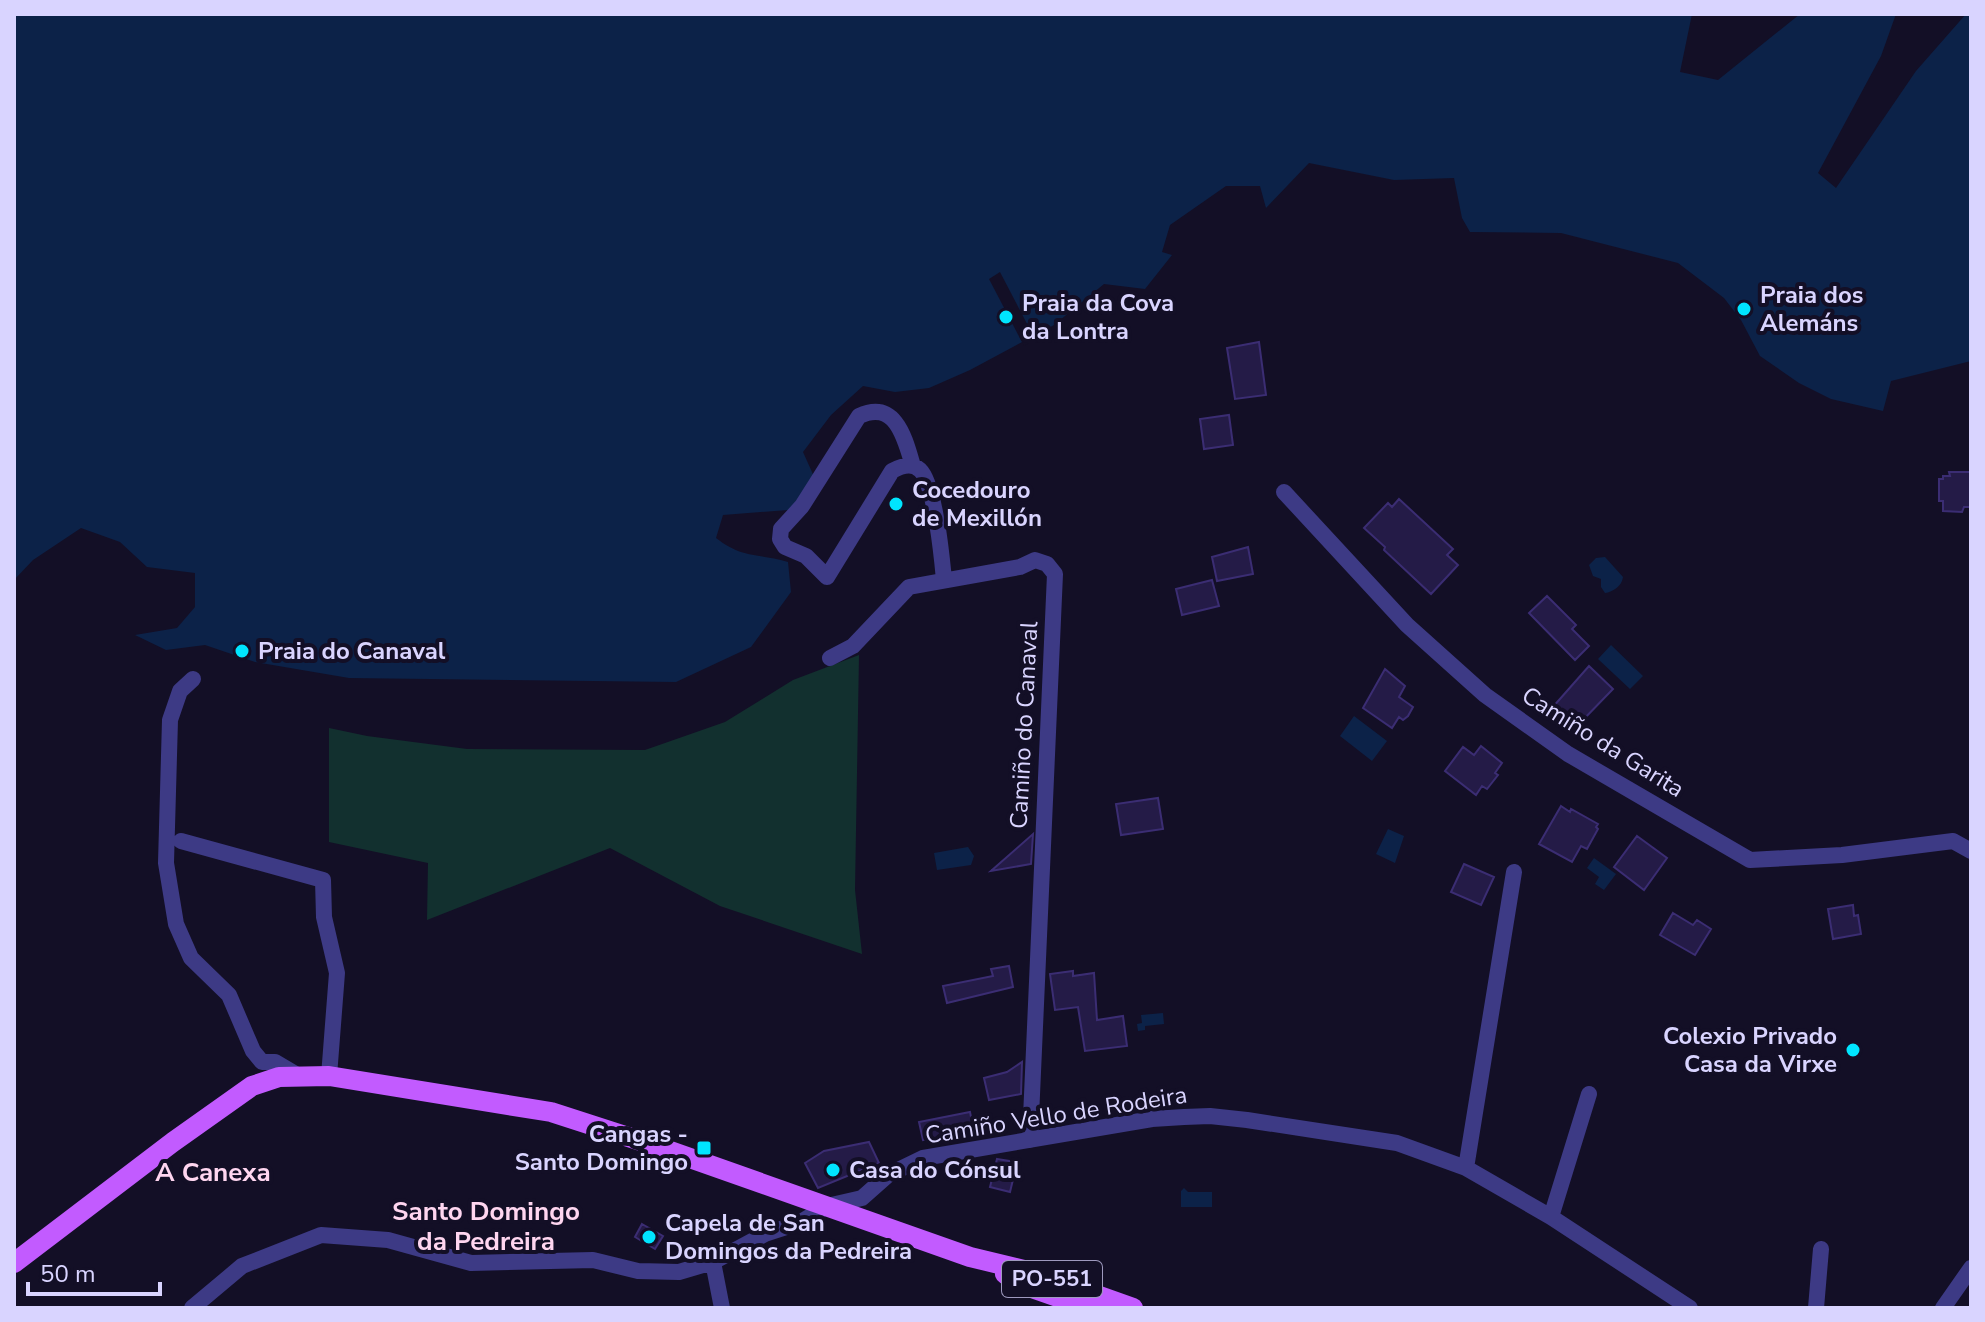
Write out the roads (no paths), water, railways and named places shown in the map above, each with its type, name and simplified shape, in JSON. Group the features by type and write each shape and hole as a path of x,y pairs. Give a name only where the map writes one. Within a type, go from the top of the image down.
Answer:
{"main road":[{"name":"PO-551","path":"14,1263 225,1103 252,1086 288,1076 329,1076 551,1112 970,1257 1032,1272 1133,1308"},
{"name":"PO-551","path":"970,1257 1032,1288 1089,1308"}],"street":[{"path":"913,466 904,435 887,414 871,411 859,416 802,506 781,529 780,539 785,547 806,556 827,577 892,471 901,465 913,466 922,472 929,490 940,535 944,580"},
{"name":"Camiño da Garita","path":"1284,492 1407,625 1485,695 1568,754 1750,860 1842,855 1953,841 1971,851"},
{"name":"Camiño do Canaval","path":"830,658 853,646 909,587 1020,567 1035,560 1047,564 1055,574 1030,1140"},
{"path":"193,679 180,691 170,720 166,863 176,924 191,958 229,995 253,1051 262,1062 275,1062 288,1076"},
{"path":"181,841 323,880 324,917 337,973 329,1076"},
{"path":"1466,1168 1514,872"},
{"path":"1551,1217 1589,1094"},
{"name":"Camiño Vello de Rodeira","path":"192,1308 242,1266 321,1235 388,1240 471,1263 593,1260 638,1271 679,1272 713,1262 765,1234 799,1223 827,1206 862,1198 888,1175 923,1158 1152,1119 1210,1116 1397,1143 1466,1168 1551,1217 1690,1308"},
{"path":"1816,1308 1821,1249"},
{"path":"713,1262 722,1308"},
{"path":"1943,1308 1971,1268"}],"water":[{"path":"14,14 1692,14 1680,72 1718,80 1800,14 1896,14 1881,56 1818,173 1836,188 1916,71 1966,14 1971,14 1971,361 1891,381 1883,411 1831,399 1799,383 1760,356 1741,320 1724,298 1678,263 1561,233 1470,232 1462,218 1454,178 1394,180 1309,163 1266,208 1260,186 1226,186 1170,225 1162,252 1172,255 1145,289 1104,284 1054,325 929,388 895,392 863,386 831,415 803,452 816,481 788,510 723,515 716,538 742,552 788,562 791,592 751,647 676,682 349,678 255,662 205,645 166,650 135,635 177,628 195,607 195,573 147,567 120,542 81,528 33,560 14,580"},
{"path":"1605,557 1623,577 1617,588 1605,593 1601,579 1593,576 1589,565 1596,558"},
{"path":"1611,645 1643,676 1630,689 1598,659"},
{"path":"1354,716 1387,741 1372,761 1340,736"},
{"path":"1388,829 1404,836 1395,863 1376,854"},
{"path":"968,847 974,856 971,865 937,870 934,853"},
{"path":"1594,858 1616,874 1604,890 1595,884 1599,877 1587,868"},
{"path":"1163,1013 1164,1024 1145,1026 1145,1030 1138,1031 1137,1024 1142,1023 1141,1015"},
{"path":"1184,1188 1188,1192 1212,1192 1212,1207 1181,1207 1181,1191"}],"place":[{"name":"Praia dos Alemáns","path":"1744,309"},
{"name":"Praia da Cova da Lontra","path":"1006,317"},
{"name":"Cocedouro de Mexillón","path":"896,504"},
{"name":"Praia do Canaval","path":"242,651"},
{"name":"Colexio Privado Casa da Virxe","path":"1853,1050"},
{"name":"Cangas - Santo Domingo","path":"704,1148"},
{"name":"Casa do Cónsul","path":"833,1170"},
{"name":"Capela de San Domingos da Pedreira","path":"649,1237"}],"district":[{"name":"A Canexa","path":"213,1172"},
{"name":"Santo Domingo da Pedreira","path":"486,1226"}]}
